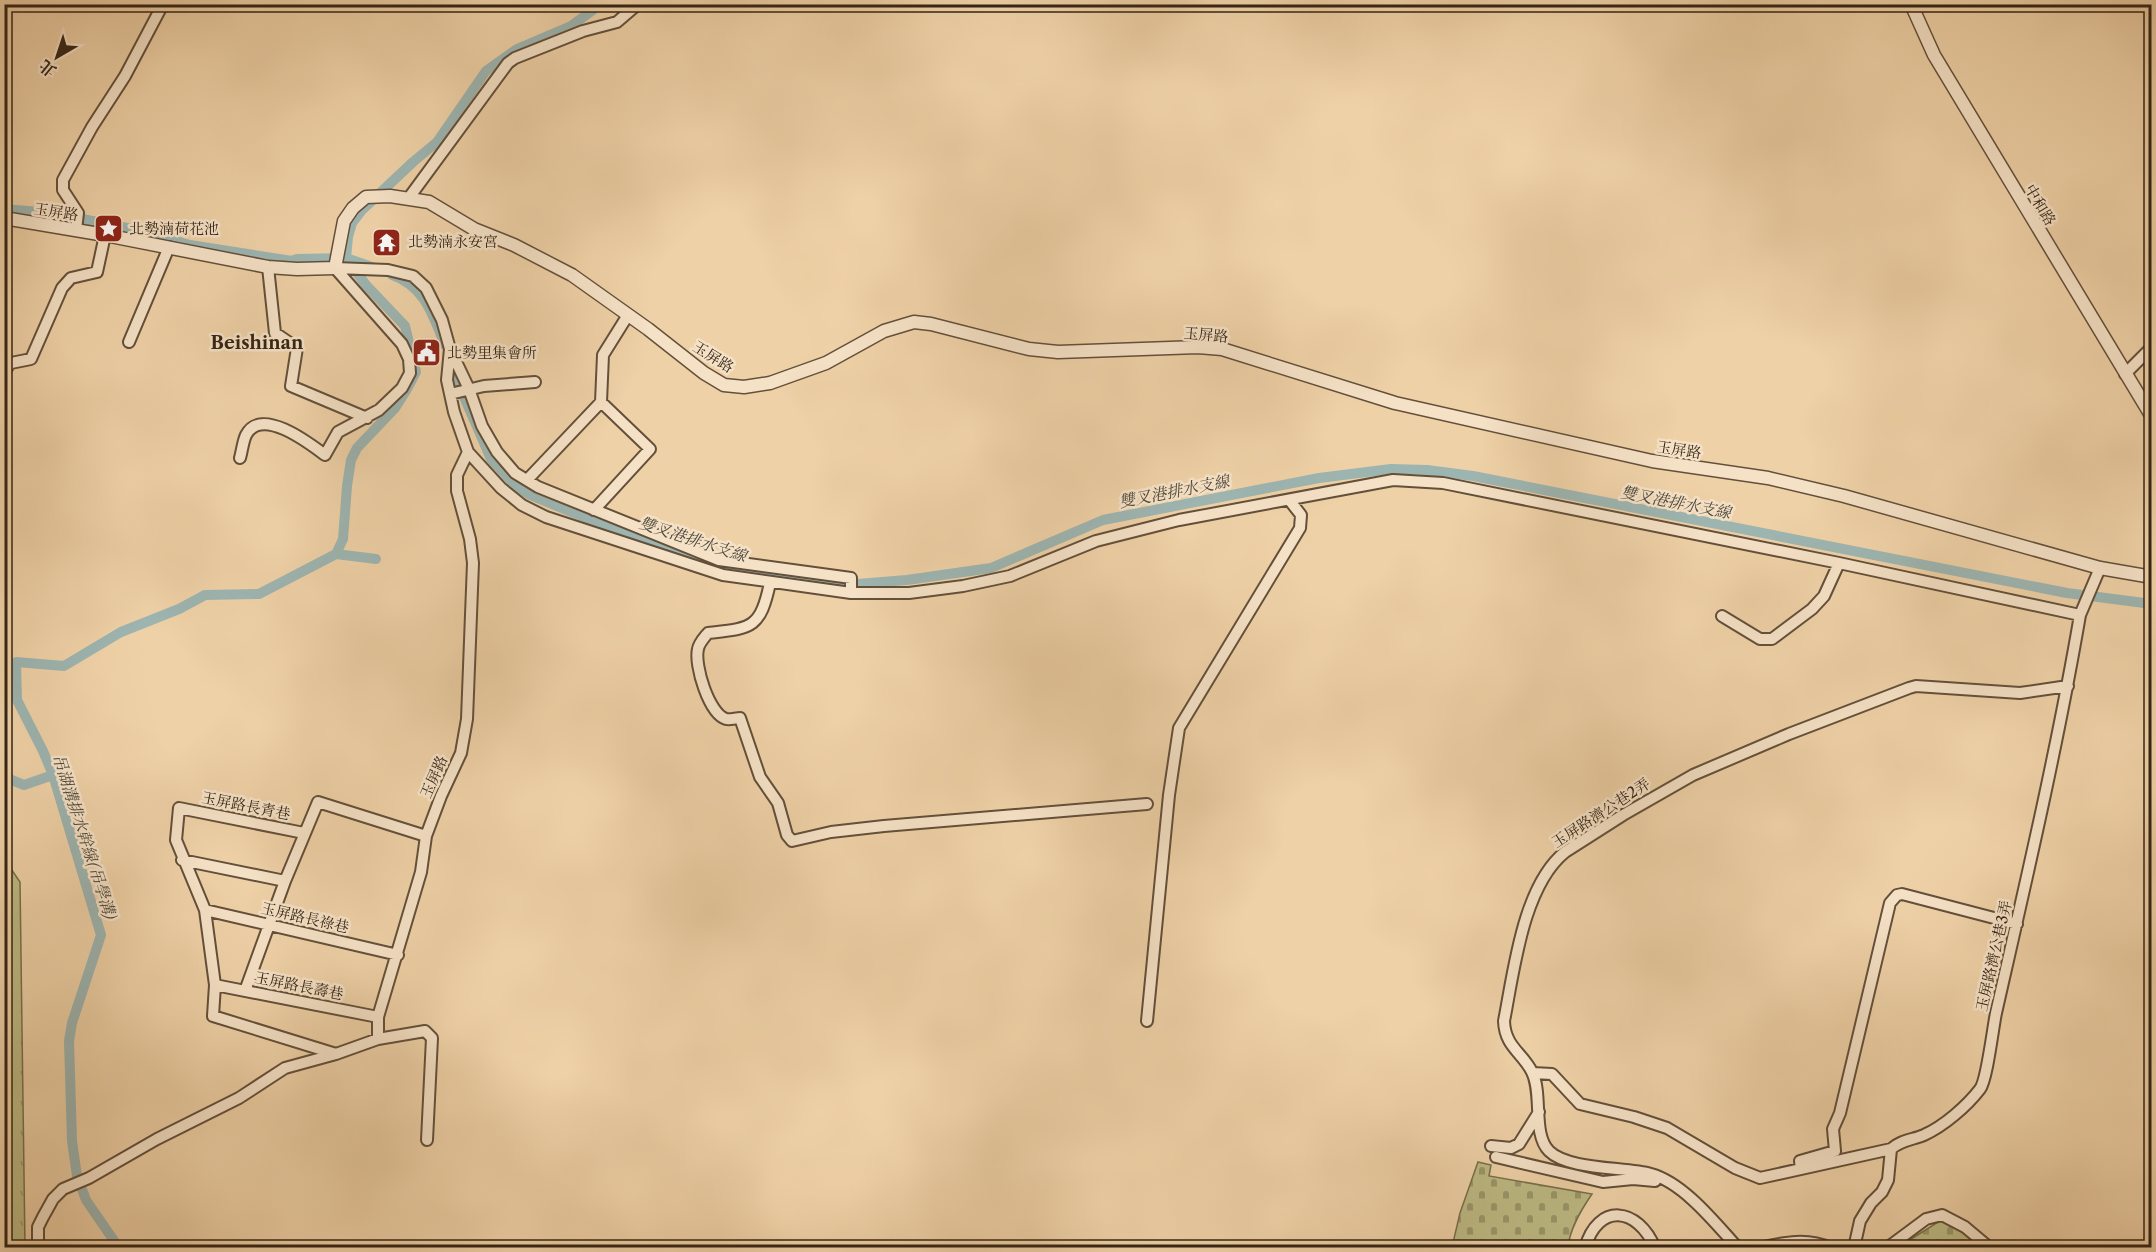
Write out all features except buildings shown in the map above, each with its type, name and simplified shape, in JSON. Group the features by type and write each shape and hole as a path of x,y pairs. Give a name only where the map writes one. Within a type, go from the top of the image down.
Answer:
{"street":[{"path":"76,230 78,213 63,190 63,180 92,127 120,85 163,4"},
{"path":"408,199 508,63 515,58 583,31 617,22 638,4"},
{"name":"中和路","path":"1911,4 1939,65 2151,417"},
{"name":"玉屏路","path":"342,268 338,253 344,221 353,208 366,197 390,196 429,202 474,229 514,245 562,270 724,385 744,387 770,383 826,363 884,331 914,322 932,324 1029,349 1058,351 1198,347 1222,349 1395,403 1652,461 1768,478 2100,568 2151,577"},
{"name":"玉屏路","path":"4,218 268,267 388,270 413,276 426,288 442,320 450,349 447,380 468,452 501,488 522,505 546,517 723,575 851,593 909,593 963,586 1010,576 1096,541 1138,530 1179,520 1393,480 1443,483 1839,563 2080,615"},
{"path":"4,371 11,363 31,359 62,288 71,278 97,272 105,235"},
{"path":"129,342 169,247"},
{"path":"268,267 275,333 297,348 291,386 367,418"},
{"path":"240,458 247,434 257,424 267,423 292,433 325,455 338,432 379,410 402,388 410,374 409,358 398,340 355,291 342,268"},
{"path":"527,480 601,402 603,355 628,315"},
{"path":"2125,374 2151,347"},
{"path":"450,349 469,389 482,426 497,452 515,472 538,487 719,560 851,578 851,593"},
{"path":"450,394 484,386 535,382"},
{"path":"594,510 650,449 601,402"},
{"name":"玉屏路","path":"378,1039 378,1017 421,872 426,836 461,753 467,719 472,563 470,539 457,491 457,475 468,452"},
{"path":"1147,1021 1169,795 1179,728 1300,528 1301,515 1290,501"},
{"path":"1722,616 1760,639 1772,639 1812,609 1824,596 1839,563"},
{"path":"2080,615 2100,568"},
{"path":"770,583 763,611 753,624 738,630 708,633 698,646 696,661 700,680 717,713 727,719 740,718 760,777 778,803 787,835 792,841 831,832 884,826 1147,804"},
{"name":"玉屏路濟公巷3弄","path":"1533,1073 1552,1074 1580,1104 1634,1117 1667,1128 1735,1168 1760,1178 1891,1149 1899,1142 1924,1135 1937,1128 1982,1087 2068,686 2080,615"},
{"name":"玉屏路濟公巷2弄","path":"1533,1073 1508,1042 1504,1032 1504,1021 1523,925 1542,880 1556,859 1565,852 1693,775 1789,734 1909,688 1916,686 2020,693 2068,686"},
{"name":"玉屏路長青巷","path":"182,860 176,840 179,808 304,833 318,802 426,836"},
{"path":"245,991 304,833"},
{"path":"182,860 285,881"},
{"path":"182,860 205,910 215,985 213,1016 336,1054"},
{"path":"1801,1169 1800,1161 1835,1151 1833,1129 1840,1113 1890,903 1894,897 1902,894 2017,924"},
{"name":"玉屏路長祿巷","path":"205,910 398,955"},
{"name":"玉屏路長壽巷","path":"215,985 378,1017"},
{"path":"38,1248 38,1227 53,1200 63,1189 239,1098 285,1068 336,1054 378,1039 425,1031 432,1038 427,1140"},
{"path":"1533,1073 1541,1138 1550,1152 1586,1165 1653,1174 1682,1191 1738,1248"},
{"path":"1491,1146 1511,1148 1519,1144 1539,1112"},
{"path":"1854,1248 1860,1221 1871,1203 1882,1192 1888,1180 1888,1161 1891,1149"},
{"path":"1496,1157 1603,1182 1633,1179 1655,1181 1682,1191"},
{"path":"1586,1248 1588,1236 1596,1226 1609,1217 1622,1215 1634,1218 1642,1225 1655,1248"},
{"path":"1887,1248 1926,1219 1942,1215 1965,1227 1990,1248"},
{"path":"1758,1248 1798,1241 1818,1242 1830,1248"}],"green space":[{"path":"5,860 20,882 25,1247 5,1247"},
{"path":"1478,1162 1491,1165 1489,1176 1592,1194 1574,1226 1568,1247 1452,1247 1460,1213"},
{"path":"1947,1221 1986,1248 1897,1248 1938,1222"}],"waterway":[{"name":"吊湖溝排水幹線(吊學溝)","path":"336,554 343,539 351,460 357,448 395,408 416,372 405,326 366,285 346,258 352,223 362,210 437,142 486,71 517,49 571,26 593,10 592,4"},
{"path":"4,209 52,213 137,230 190,245 292,261 346,258 375,268"},
{"name":"雙叉港排水支線","path":"392,275 413,286 420,294 432,313 445,345"},
{"name":"雙叉港排水支線","path":"455,368 465,399 491,459 516,486 530,495 603,525 711,564 749,574 845,585 907,580 991,568 1103,520 1319,478 1391,469 1427,470 1473,476 2067,593 2152,604"},
{"name":"吊湖溝排水幹線(吊學溝)","path":"119,1248 86,1200 77,1176 72,1141 69,1041 72,1023 101,935 53,775 17,700 16,662 64,666 121,632 179,609 205,595 259,594 336,554 376,559"},
{"path":"4,777 24,785 53,775"}],"place":[{"name":"北勢湳荷花池","path":"108,229"},
{"name":"北勢湳永安宮","path":"387,242"},
{"name":"北勢里集會所","path":"426,353"}],"district":[{"name":"Beishinan","path":"257,343"}]}
